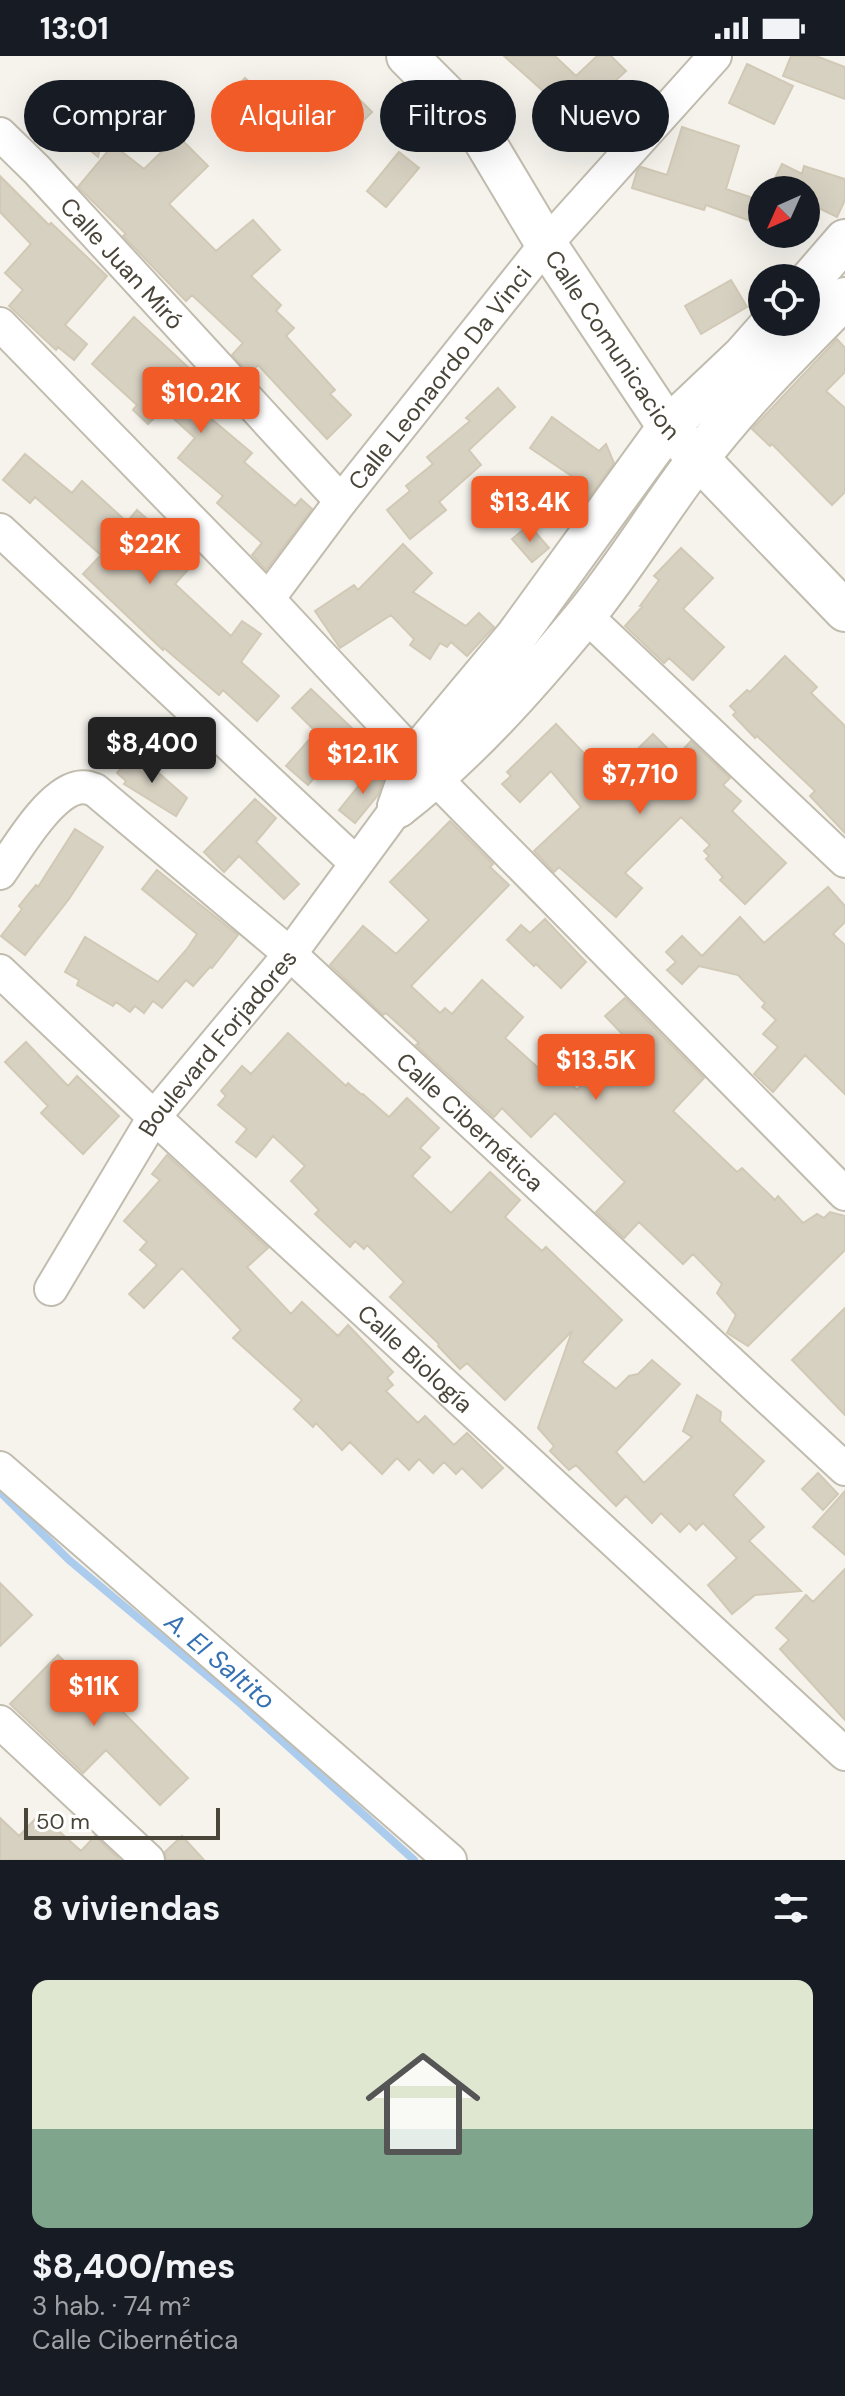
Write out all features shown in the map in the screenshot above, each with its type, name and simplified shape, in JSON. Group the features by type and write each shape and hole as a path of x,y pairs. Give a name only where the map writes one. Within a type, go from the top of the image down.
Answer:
{"street":[{"name":"Calle Comunicacion","path":"407,56 454,103 482,137 546,244 668,427 845,611"},
{"name":"Calle Leonaordo Da Vinci","path":"268,599 341,501 546,244 715,56"},
{"name":"Calle Juan Miró","path":"0,134 37,170 341,501"},
{"path":"820,269 845,240"},
{"name":"Boulevard Forjadores","path":"425,768 484,730 585,615 699,457 769,375 845,298"},
{"path":"0,324 268,599 425,768 845,1194"},
{"name":"Boulevard Forjadores","path":"51,1289 154,1117 290,954 668,427 761,336"},
{"path":"0,530 356,863"},
{"path":"585,615 842,853"},
{"name":"Calle Cibernética","path":"0,873 27,835 64,793 84,787 108,799 290,954 845,1469"},
{"name":"Calle Biología","path":"0,971 839,1749"},
{"path":"0,1468 450,1860"},
{"path":"0,1722 148,1860"}],"building":[{"path":"504,56 555,56 576,76 597,56 611,56 626,71 616,80 532,81"},
{"path":"791,56 816,56 845,67 845,99 783,76"},
{"path":"747,64 793,86 774,124 729,103"},
{"path":"364,104 372,112 364,120"},
{"path":"682,127 739,146 726,189 748,196 748,220 706,205 704,210 632,188 641,167 667,175"},
{"path":"107,152 122,152 144,169 162,152 194,152 208,166 169,204 216,251 253,220 280,250 251,276 281,305 276,311 294,328 286,336 335,390 330,394 351,415 327,439 258,365 250,374 232,355 243,343 192,295 186,301 123,236 126,234 78,187"},
{"path":"399,152 419,168 386,207 367,191"},
{"path":"782,164 802,174 804,166 845,179 845,200 837,217 820,209 820,176 776,176"},
{"path":"0,176 107,276 65,325 87,344 74,360 58,347 56,350 9,306 23,290 5,273 31,244 0,212"},
{"path":"731,280 747,307 701,334 685,306"},
{"path":"134,317 217,394 202,411 252,453 244,462 295,506 301,499 312,509 266,570 252,555 262,543 217,503 223,496 178,458 195,438 163,409 148,424 133,410 137,405 92,364"},
{"path":"837,339 845,348 845,372 826,391 845,408 845,492 832,505 772,444 770,446 752,429"},
{"path":"498,388 515,407 469,450 481,465 439,502 446,510 410,539 387,510 410,491 406,486 433,464 427,457 470,421 466,418"},
{"path":"552,417 599,451 606,444 614,463 576,515 562,495 576,479 530,448"},
{"path":"25,454 72,493 82,481 127,522 137,510 195,562 175,584 231,636 242,621 261,634 241,662 279,696 257,721 223,690 219,695 163,650 83,574 101,555 35,497 30,503 3,480"},
{"path":"529,525 549,548 532,562 512,539"},
{"path":"403,544 432,573 413,592 466,626 479,613 494,627 467,656 451,642 447,647 440,643 430,659 410,645 414,639 391,615 340,648 315,611 354,585 358,590"},
{"path":"681,548 713,578 683,609 724,647 693,680 669,658 664,663 625,626 659,580 654,576"},
{"path":"785,656 817,687 811,693 845,726 845,833 810,796 815,791 733,715 736,712 730,706 747,690 750,692"},
{"path":"311,689 355,731 308,785 286,766 316,732 292,708"},
{"path":"556,724 601,771 605,767 611,775 653,734 676,757 691,741 730,778 723,785 741,801 732,811 786,863 745,904 720,880 723,877 706,859 709,856 704,851 710,845 681,817 625,873 642,888 616,917 559,867 554,872 534,851 581,807 551,771 520,802 502,784 511,776 507,772"},
{"path":"135,752 187,798 176,816 124,784 126,781 117,773"},
{"path":"373,768 384,777 378,795 355,823 339,810"},
{"path":"255,799 276,818 256,842 299,884 284,899 239,856 224,872 204,852"},
{"path":"450,821 493,864 490,867 509,885 411,986 440,1013 445,1008 452,1014 482,980 523,1017 505,1038 545,1074 553,1066 577,1090 626,1038 605,1016 625,998 704,1078 673,1111 737,1172 742,1168 775,1200 778,1196 803,1223 817,1214 824,1218 830,1212 845,1216 845,1250 748,1346 727,1333 736,1315 717,1293 722,1284 693,1254 683,1264 639,1222 624,1238 596,1212 625,1182 555,1113 531,1137 502,1108 494,1117 416,1045 419,1043 386,1013 383,1015 330,965 363,926 396,954 429,920 390,882"},
{"path":"75,829 103,847 69,899 25,955 1,936 22,909 19,906 36,885 38,887"},
{"path":"157,870 238,935 193,986 186,980 162,1008 153,1001 144,1013 135,1006 130,1012 116,1002 113,1006 77,985 79,980 65,972 85,937 158,982 197,934 142,889"},
{"path":"828,887 845,906 845,922 833,934 845,945 845,1094 805,1055 773,1092 754,1074 778,1047 763,1034 776,1020 762,1007 765,1003 738,975 699,966 682,984 667,970 676,962 666,952 682,936 702,956 740,917 764,943"},
{"path":"545,919 586,962 561,988 507,940 521,925 530,933"},
{"path":"288,1033 346,1086 348,1083 389,1117 407,1098 439,1128 420,1148 430,1157 412,1176 451,1213 490,1172 520,1200 505,1217 542,1251 546,1247 622,1320 582,1362 616,1389 652,1360 680,1384 616,1452 644,1483 692,1437 683,1431 697,1395 721,1412 720,1421 764,1461 733,1495 764,1527 749,1541 801,1591 755,1595 732,1614 708,1585 737,1558 703,1523 696,1530 689,1523 680,1532 661,1513 652,1523 626,1496 616,1506 576,1465 569,1470 550,1451 554,1446 538,1428 572,1331 505,1400 467,1363 460,1369 390,1297 404,1282 367,1245 364,1249 355,1241 350,1247 315,1214 319,1210 291,1181 305,1166 273,1136 256,1157 236,1142 247,1129 218,1105 226,1096 221,1091 242,1066 251,1074"},
{"path":"26,1042 68,1086 77,1076 119,1116 83,1154 41,1113 48,1106 5,1062"},
{"path":"167,1155 268,1248 247,1267 291,1314 302,1302 338,1336 348,1325 393,1372 387,1378 393,1385 386,1391 418,1423 425,1416 454,1445 467,1433 503,1468 482,1488 462,1468 456,1474 444,1462 433,1473 419,1459 409,1470 397,1458 382,1474 350,1442 342,1450 316,1423 313,1427 294,1409 302,1400 233,1338 241,1330 182,1268 144,1308 129,1294 157,1265 140,1250 147,1242 124,1221 160,1180 152,1174"},
{"path":"845,1308 845,1415 792,1360"},
{"path":"818,1473 838,1494 823,1510 802,1489"},
{"path":"845,1491 845,1555 813,1527"},
{"path":"845,1569 845,1720 780,1649 789,1640 776,1628 806,1595 813,1602"},
{"path":"0,1583 32,1615 0,1646"},
{"path":"58,1655 100,1696 110,1686 123,1701 117,1706 188,1778 160,1805 106,1750 83,1773 10,1704"},
{"path":"40,1814 81,1851 95,1836 120,1860 0,1860 0,1818 19,1836"},
{"path":"182,1836 204,1860 166,1860 165,1852"}],"waterway":[{"name":"A. El Saltito","path":"0,1492 69,1560 241,1704 414,1860"}]}
